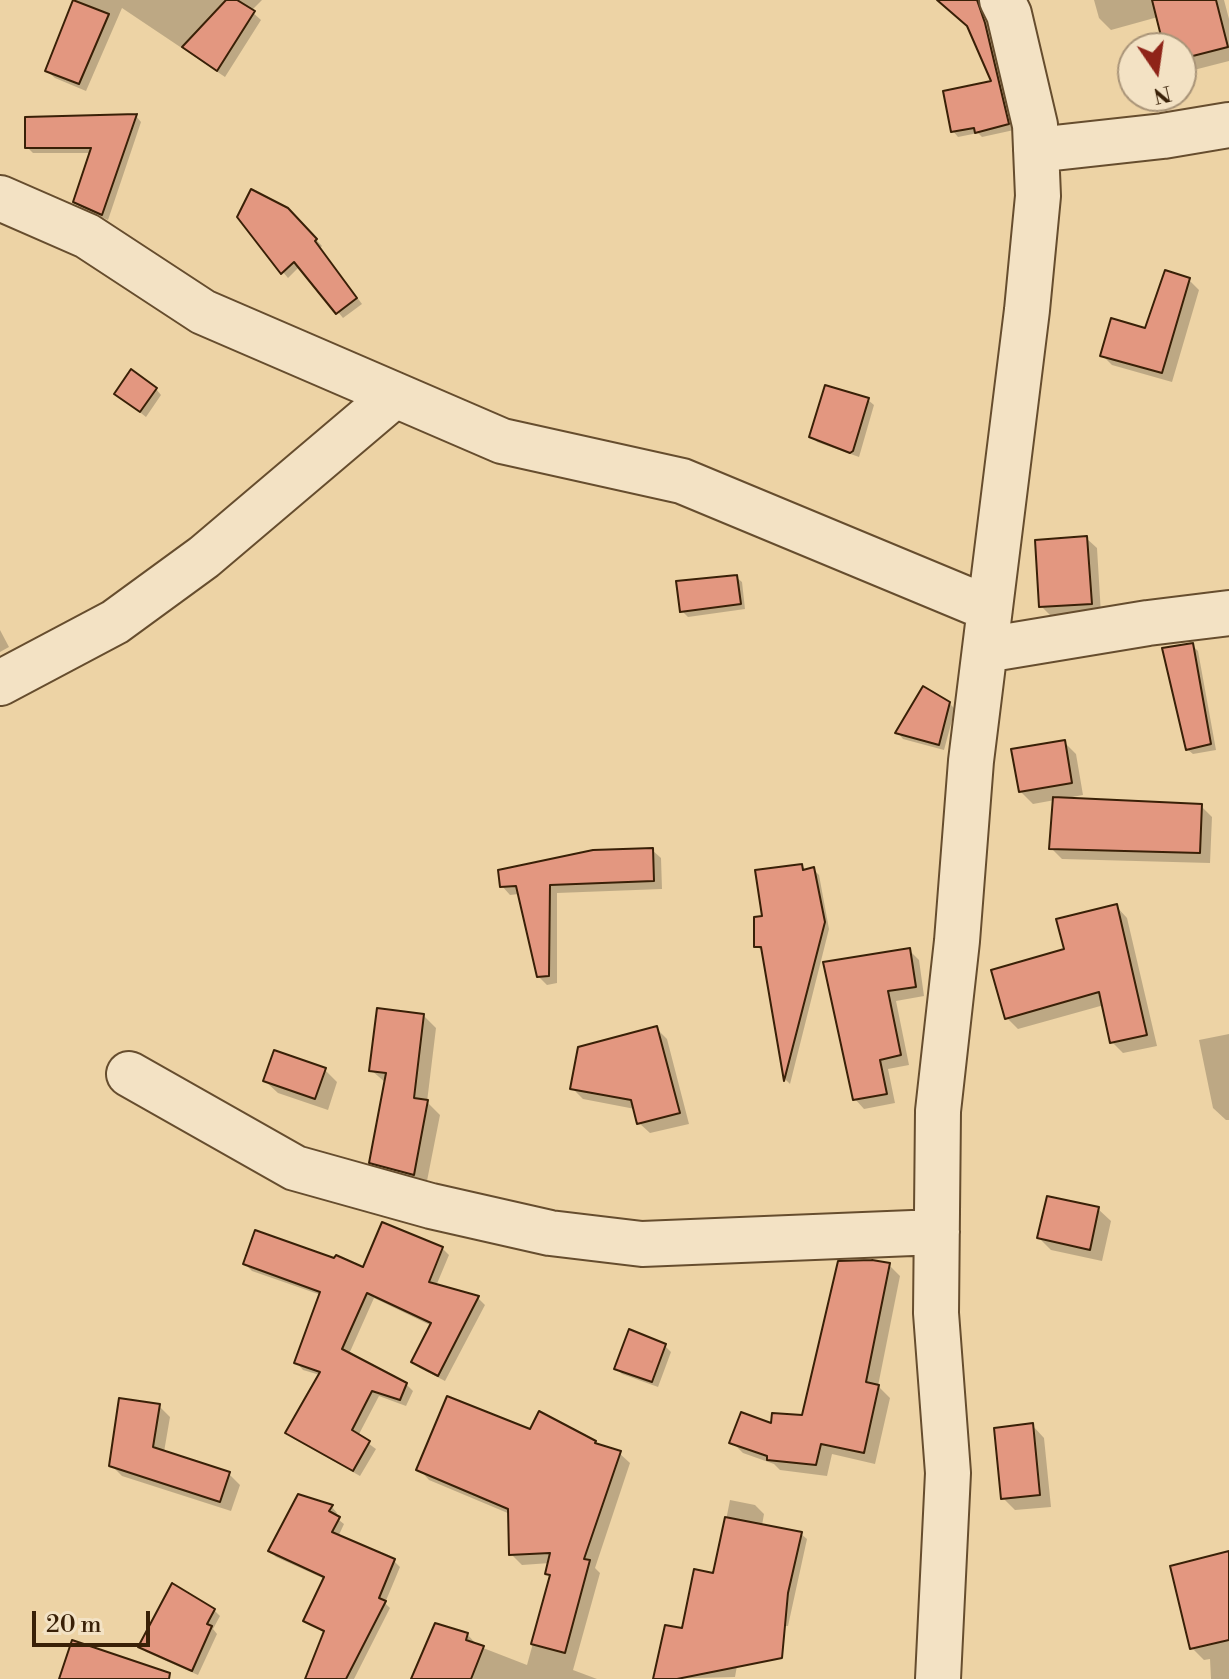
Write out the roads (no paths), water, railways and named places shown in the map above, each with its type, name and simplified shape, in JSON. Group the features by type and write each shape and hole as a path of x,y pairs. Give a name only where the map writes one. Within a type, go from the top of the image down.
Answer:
{"street":[{"path":"938,1679 948,1473 936,1313 938,1111 957,941 971,761 1027,310 1038,196 1035,125 1009,14 1002,0"},
{"path":"1036,150 1163,136 1229,125"},
{"path":"0,198 87,236 203,312 502,441 682,481 987,629 1148,623 1229,613"},
{"path":"0,683 115,622 204,557 395,395"},
{"path":"129,1074 295,1168 431,1206 550,1233 642,1244 937,1232"}]}
